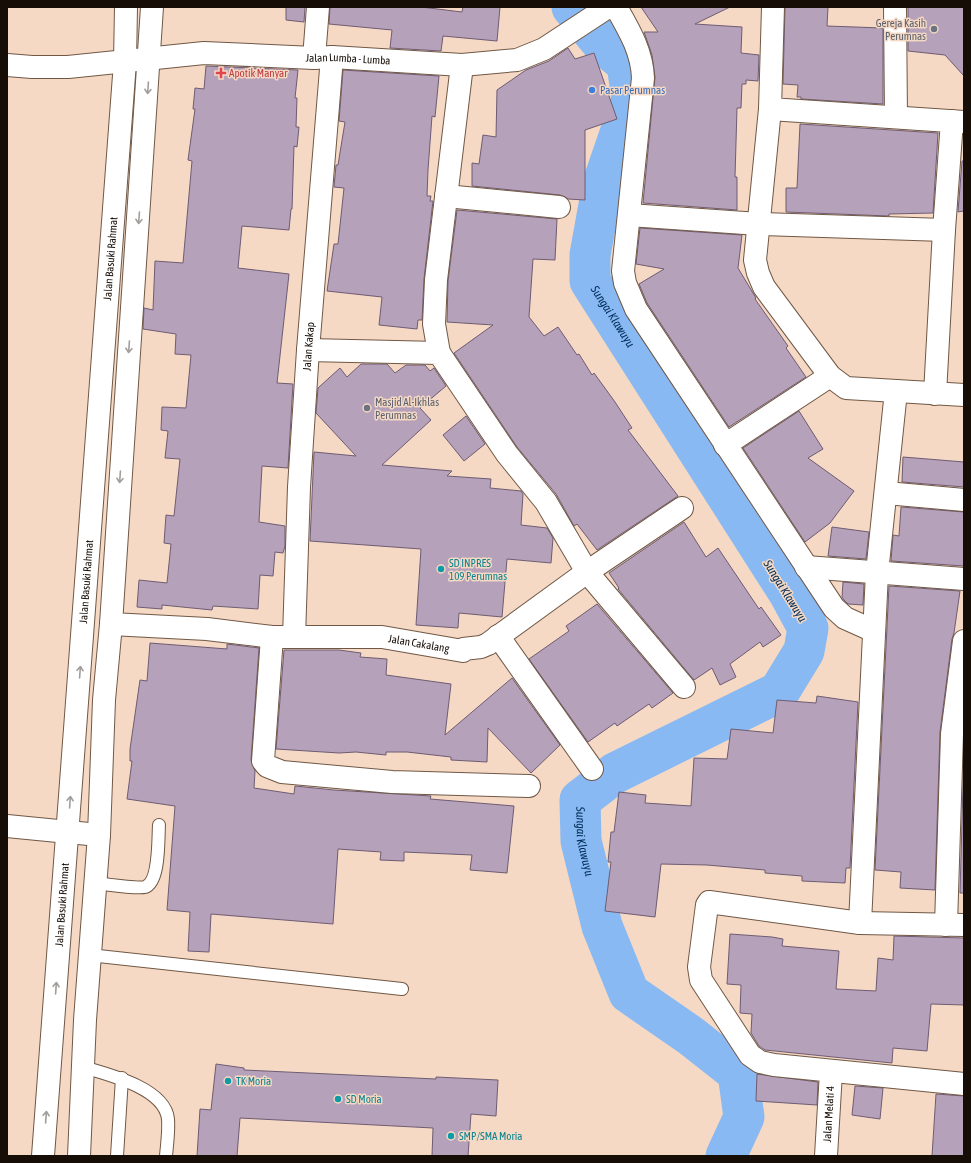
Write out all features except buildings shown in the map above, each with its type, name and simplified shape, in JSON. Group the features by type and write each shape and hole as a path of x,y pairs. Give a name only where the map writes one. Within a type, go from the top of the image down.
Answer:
{"main road":[{"name":"Jalan Basuki Rahmat","path":"42,1156 68,832 125,62 126,7"},
{"path":"79,1156 89,955 99,835 104,700 111,624 150,60 152,7"},
{"name":"Jalan Kakap","path":"294,637 299,487 308,350 323,58 318,7"},
{"name":"Jalan Lumba - Lumba","path":"7,65 68,67 150,60 204,53 462,65 517,60 544,49 610,7"},
{"path":"610,7 632,35 639,54 643,78 623,271 630,295 636,309 724,445 834,608 845,618 874,631"},
{"path":"773,7 770,108 755,260 758,273 764,287 830,376 846,388 964,395"},
{"path":"895,7 896,117"},
{"path":"462,65 436,280 434,324 439,353 507,454 546,502 587,572 684,687"},
{"path":"770,108 958,122 944,230 935,394"},
{"path":"446,196 559,208"},
{"path":"628,215 759,224 944,230"},
{"path":"308,350 439,353"},
{"path":"724,445 830,376"},
{"path":"860,923 877,573 896,392"},
{"path":"97,442 123,443"},
{"path":"886,493 964,500"},
{"name":"Jalan Cakalang","path":"111,624 207,629 272,637 382,637 463,651 463,649 481,647 498,636 587,572 682,508"},
{"path":"806,567 964,579"},
{"path":"498,636 592,769"},
{"path":"272,637 263,761 267,766 282,772 392,782 529,786"},
{"path":"964,642 952,734 955,925 860,923 712,902 707,905 699,968 701,980 750,1055 766,1063 831,1072 964,1084"},
{"path":"7,826 99,835"},
{"name":"Jalan Melati 4","path":"826,1156 831,1072"}],"lane":[{"path":"95,883 140,887 149,884 155,876 159,825"},
{"path":"89,955 402,989"},
{"path":"83,1067 122,1078 151,1094 163,1106 168,1119 166,1156"},
{"path":"117,1156 122,1078"}],"waterway":[{"name":"Sungai Klawuyu","path":"572,7 603,44 627,64 632,99 603,183 590,255 590,281 789,593 808,628 804,651 779,692 615,773 580,800 581,841 602,926 629,993 691,1036 738,1073 744,1117 726,1156"}],"place":[{"name":"Gereja Kasih Perumnas","path":"934,29"},
{"name":"Apotik Manyar","path":"221,73"},
{"name":"Pasar Perumnas","path":"592,90"},
{"name":"Masjid Al-Ikhlas Perumnas","path":"367,408"},
{"name":"SD INPRES 109 Perumnas","path":"441,569"},
{"name":"TK Moria","path":"228,1081"},
{"name":"SD Moria","path":"338,1099"},
{"name":"SMP/SMA Moria","path":"451,1136"}]}
